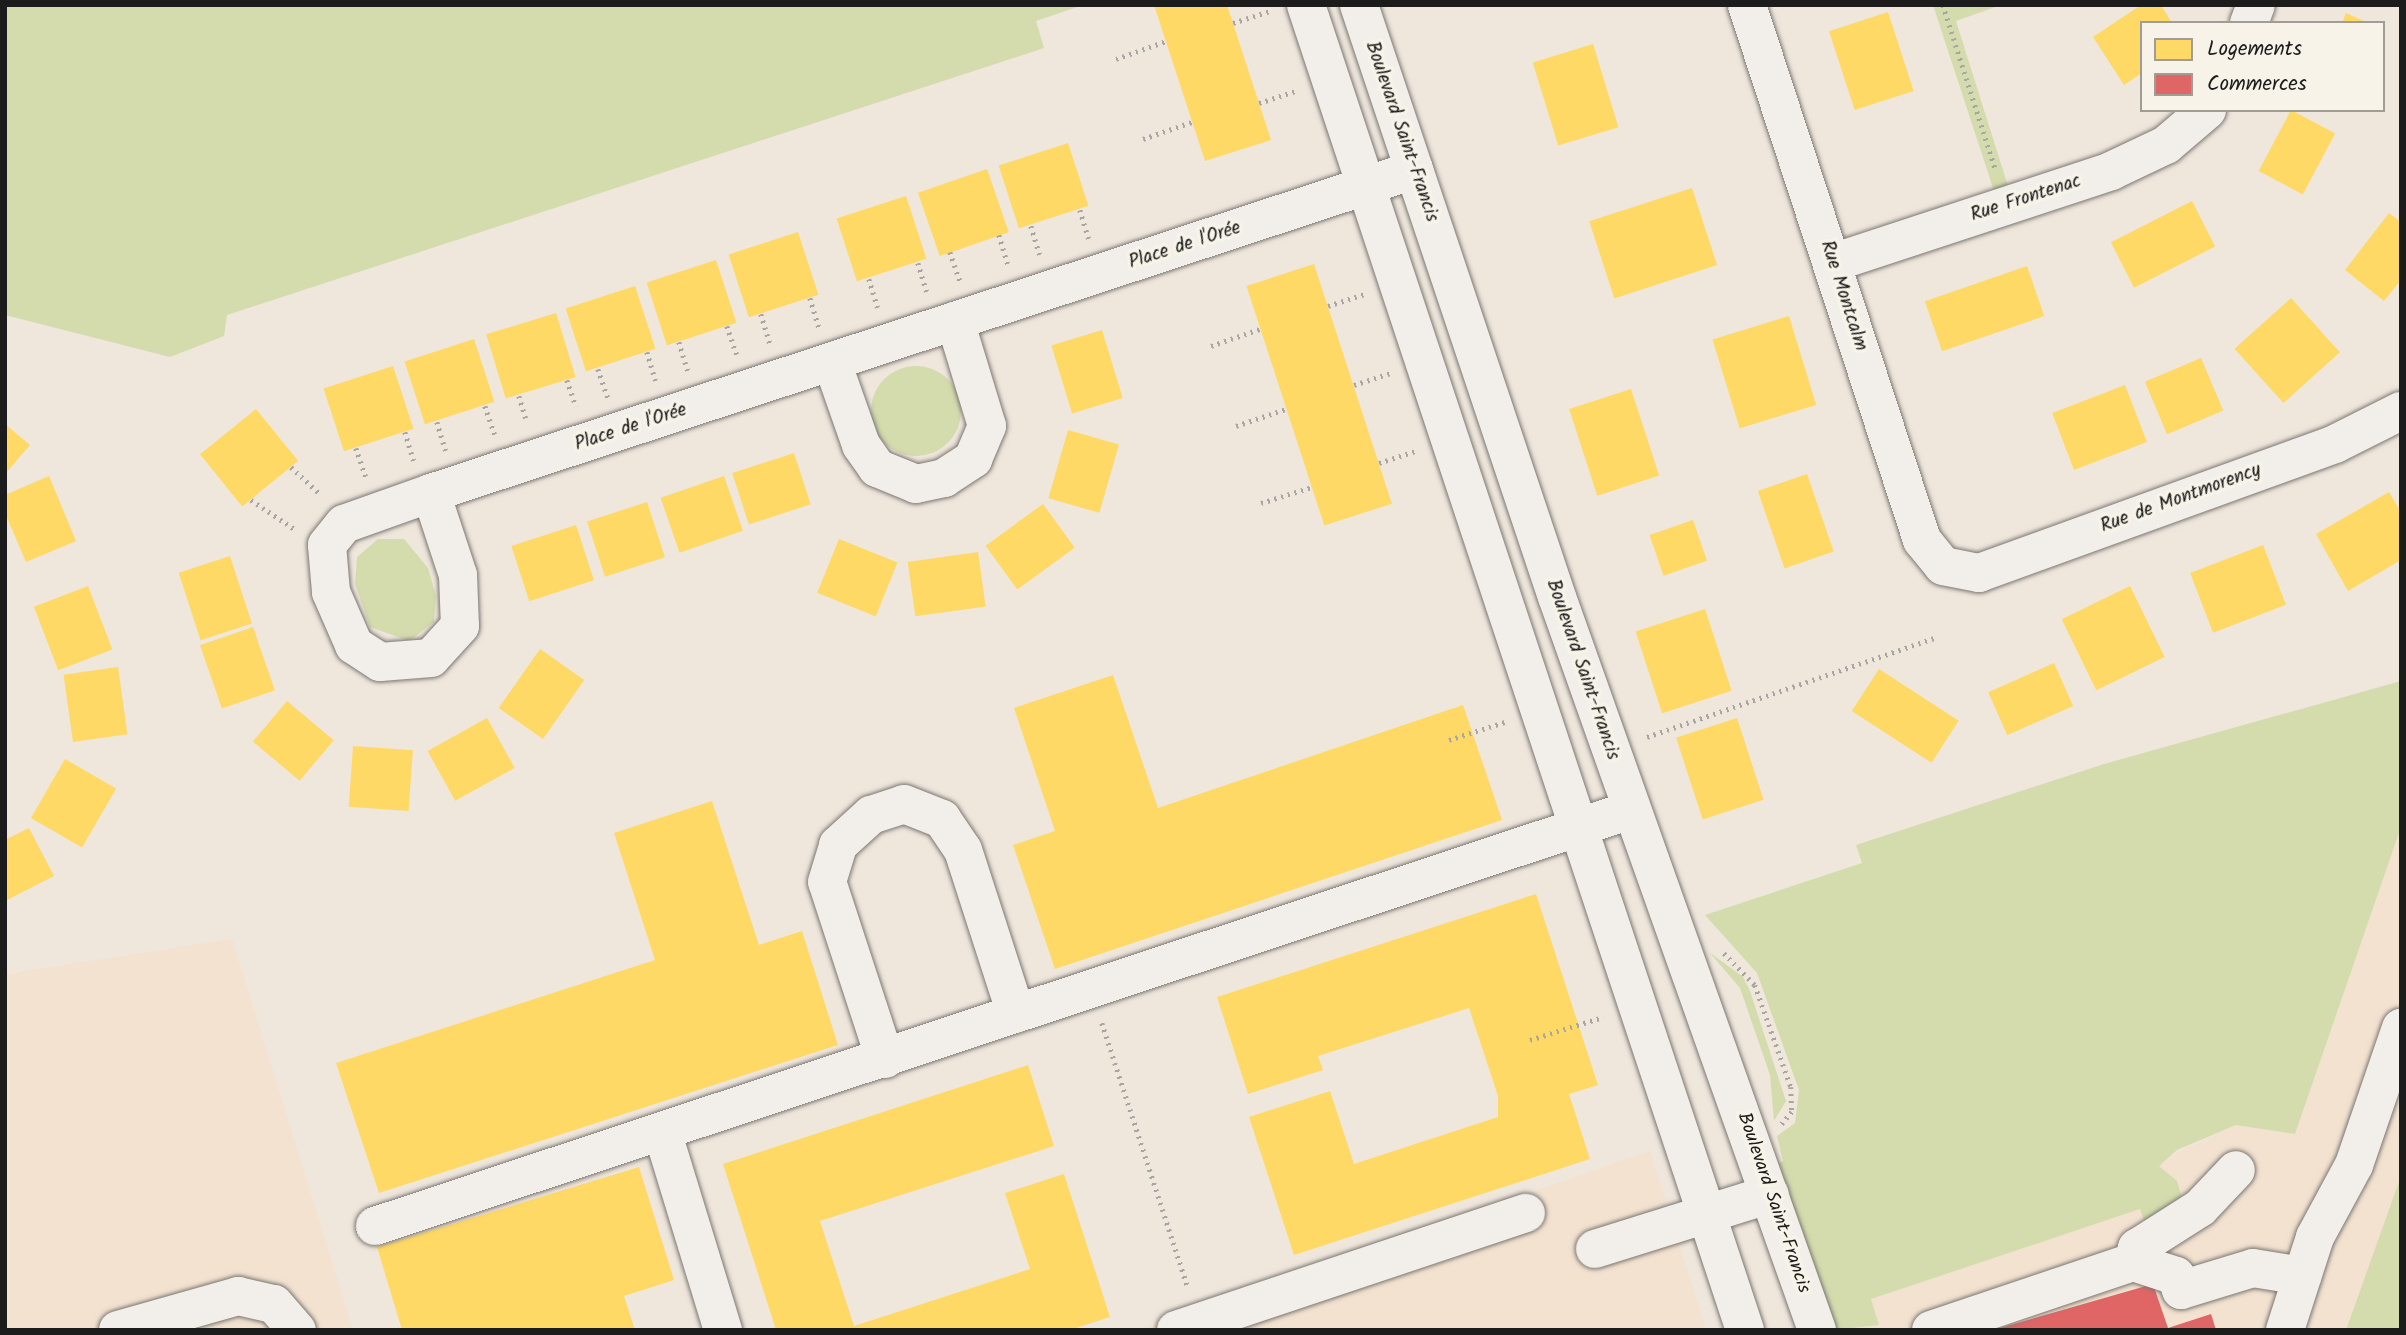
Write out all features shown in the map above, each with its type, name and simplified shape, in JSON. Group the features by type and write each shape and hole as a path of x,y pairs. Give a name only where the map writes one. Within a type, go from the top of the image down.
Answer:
{"street":[{"name":"Boulevard Saint-Francis","path":"1359,5 1631,810 1817,1330"},
{"name":"Rue Montcalm","path":"1747,5 1922,540 1930,554 1957,574"},
{"path":"1294,6 1366,186 1745,1330"},
{"name":"Rue Frontenac","path":"1832,263 2141,158 2204,112"},
{"name":"Place de l'Orée","path":"327,545 344,524 424,482 826,349 949,303 1366,186 1414,170"},
{"path":"826,349 861,445 877,468 916,484 944,478 973,459 987,426 949,303"},
{"name":"Rue de Montmorency","path":"1957,574 1979,573 2335,444 2401,411"},
{"path":"327,545 331,592 354,645 380,662 431,658 453,641 463,611 458,575 424,482"},
{"path":"885,1059 827,882 838,845 871,815 904,804 942,819 963,850 1016,1014"},
{"path":"375,1226 663,1134 1090,987 1631,810"},
{"path":"2285,1330 2320,1226 2354,1165 2401,1028"},
{"path":"663,1134 723,1330"},
{"path":"2133,1262 2137,1248 2200,1208 2236,1170"},
{"path":"1595,1249 1770,1194"},
{"path":"1187,1326 1526,1213"},
{"path":"1931,1330 2133,1262 2176,1276 2181,1290 2253,1268 2302,1276"},
{"path":"118,1330 238,1296 274,1304 297,1330"}],"path":[{"path":"1943,5 2007,205"},
{"path":"1233,23 1294,6"},
{"path":"1116,59 1166,41"},
{"path":"1259,103 1308,87"},
{"path":"1143,139 1192,122"},
{"path":"1080,210 1091,246"},
{"path":"1031,226 1043,262"},
{"path":"999,236 1011,272"},
{"path":"949,303 950,252"},
{"path":"918,263 949,303"},
{"path":"869,279 880,316"},
{"path":"1328,306 1375,290"},
{"path":"810,298 826,349"},
{"path":"761,314 773,352"},
{"path":"727,326 740,363"},
{"path":"1210,346 1260,329"},
{"path":"679,342 690,379"},
{"path":"647,352 659,390"},
{"path":"598,369 610,405"},
{"path":"1354,385 1402,369"},
{"path":"567,380 579,416"},
{"path":"519,396 530,432"},
{"path":"485,406 497,443"},
{"path":"1236,426 1286,409"},
{"path":"437,422 449,459"},
{"path":"405,432 424,482"},
{"path":"1379,463 1428,447"},
{"path":"356,448 369,486"},
{"path":"291,467 328,499"},
{"path":"1261,503 1312,486"},
{"path":"251,500 262,513 327,545"},
{"path":"1636,741 1935,638"},
{"path":"1449,740 1516,718"},
{"name":"Boulevard Saint-Francis","path":"1716,944 1755,985 1791,1087 1791,1112 1770,1129"},
{"path":"1090,987 1187,1326"},
{"path":"1530,1040 1613,1014"}],"shaded area":[{"path":"2401,827 2401,1176 2346,1330 1834,1330 1870,1299 2236,1125 2295,1134"},
{"path":"232,939 353,1330 5,1330 5,974"},
{"path":"1650,1151 1706,1330 1137,1330"}],"green space":[{"path":"5,5 1083,5 1036,21 1044,48 227,315 224,336 170,357 5,315"},
{"path":"1933,5 2001,5 1956,21 2008,186 1994,191"},
{"path":"916,366 933,369 948,379 958,394 961,411 958,428 948,443 933,453 916,456 899,453 884,443 874,428 871,411 874,394 884,379 899,369"},
{"path":"378,539 404,539 428,568 436,596 434,622 409,641 370,627 355,584 357,557"},
{"path":"2401,681 2401,827 2295,1134 2236,1125 2177,1150 2159,1166 2177,1181 2185,1208 2145,1223 2140,1209 1871,1299 1879,1325 1834,1330 1777,1164 1783,1161 1777,1136 1795,1123 1799,1090 1757,973 1705,915 1862,863 1856,845 2104,764"},
{"path":"1709,952 1743,977 1750,991 1786,1101 1774,1121 1770,1075 1740,988"},
{"path":"2401,1176 2401,1330 2346,1330"}],"building: Logements":[{"path":"1154,5 1227,5 1271,140 1205,161"},
{"path":"2141,5 2161,5 2171,21 2140,21 2140,74 2124,85 2093,37"},
{"path":"1888,12 1914,91 1855,110 1829,31"},
{"path":"2346,13 2364,21 2343,21"},
{"path":"1593,44 1618,127 1558,146 1533,62"},
{"path":"2290,112 2335,133 2303,194 2259,171"},
{"path":"1068,143 1088,206 1019,228 999,166"},
{"path":"987,169 1009,232 940,256 918,193"},
{"path":"1692,188 1717,265 1614,298 1589,221"},
{"path":"906,196 926,259 857,281 837,219"},
{"path":"2192,201 2215,246 2134,288 2111,242"},
{"path":"2389,213 2401,222 2401,280 2384,301 2345,270"},
{"path":"798,232 818,295 749,317 729,255"},
{"path":"716,260 736,323 667,345 647,283"},
{"path":"1314,264 1392,504 1324,526 1246,286"},
{"path":"2027,266 2044,316 1942,351 1925,301"},
{"path":"635,286 655,349 586,371 566,309"},
{"path":"2291,298 2340,352 2283,403 2235,349"},
{"path":"556,313 576,377 506,398 486,334"},
{"path":"1789,316 1816,405 1740,428 1712,339"},
{"path":"1102,330 1123,398 1072,413 1051,345"},
{"path":"474,339 494,402 425,424 405,362"},
{"path":"2201,358 2223,410 2167,434 2145,382"},
{"path":"393,366 413,429 344,451 324,389"},
{"path":"2125,385 2147,442 2074,470 2052,413"},
{"path":"1631,389 1659,476 1597,496 1569,409"},
{"path":"256,409 298,461 242,506 200,454"},
{"path":"5,424 30,445 5,474"},
{"path":"1068,430 1119,445 1099,513 1048,498"},
{"path":"794,453 811,504 749,524 732,473"},
{"path":"1807,474 1834,552 1785,568 1758,491"},
{"path":"49,476 76,541 26,562 5,513 5,495"},
{"path":"724,476 743,531 680,553 661,498"},
{"path":"2389,492 2401,512 2401,560 2348,591 2316,534"},
{"path":"647,502 665,557 605,577 587,521"},
{"path":"1043,504 1075,548 1017,589 986,546"},
{"path":"1693,520 1707,561 1664,576 1650,535"},
{"path":"576,525 594,580 529,601 511,546"},
{"path":"839,539 897,563 876,616 817,593"},
{"path":"2263,545 2286,605 2213,633 2190,573"},
{"path":"978,552 986,606 915,616 908,562"},
{"path":"230,556 252,624 201,640 179,573"},
{"path":"88,586 112,649 58,670 34,607"},
{"path":"2130,586 2165,657 2096,690 2062,619"},
{"path":"1705,609 1732,691 1662,713 1636,632"},
{"path":"253,627 275,690 222,709 200,645"},
{"path":"540,649 584,680 543,739 499,708"},
{"path":"2054,663 2073,706 2007,735 1988,692"},
{"path":"118,667 127,734 73,742 64,675"},
{"path":"1879,669 1959,721 1931,763 1852,711"},
{"path":"1113,675 1158,808 1463,705 1502,820 1055,969 1013,845 1055,831 1014,708"},
{"path":"287,701 334,740 300,781 253,742"},
{"path":"487,718 515,768 455,801 428,751"},
{"path":"1737,718 1764,800 1703,820 1676,738"},
{"path":"353,746 413,750 409,811 349,807"},
{"path":"65,759 116,788 82,847 31,818"},
{"path":"712,801 759,945 802,931 838,1045 379,1193 336,1063 655,960 614,833"},
{"path":"29,828 54,876 5,901 5,840"},
{"path":"1536,894 1598,1085 1569,1094 1590,1159 1294,1255 1249,1117 1330,1091 1354,1164 1498,1117 1498,1096 1469,1008 1318,1056 1323,1070 1248,1094 1217,997"},
{"path":"1028,1065 1054,1146 820,1221 854,1326 1030,1269 1005,1193 1064,1174 1110,1317 1070,1330 776,1330 723,1164"},
{"path":"639,1167 674,1280 624,1296 635,1330 402,1330 377,1247"}],"building: Commerces":[{"path":"2153,1284 2168,1328 2211,1314 2216,1330 1993,1330"}]}
